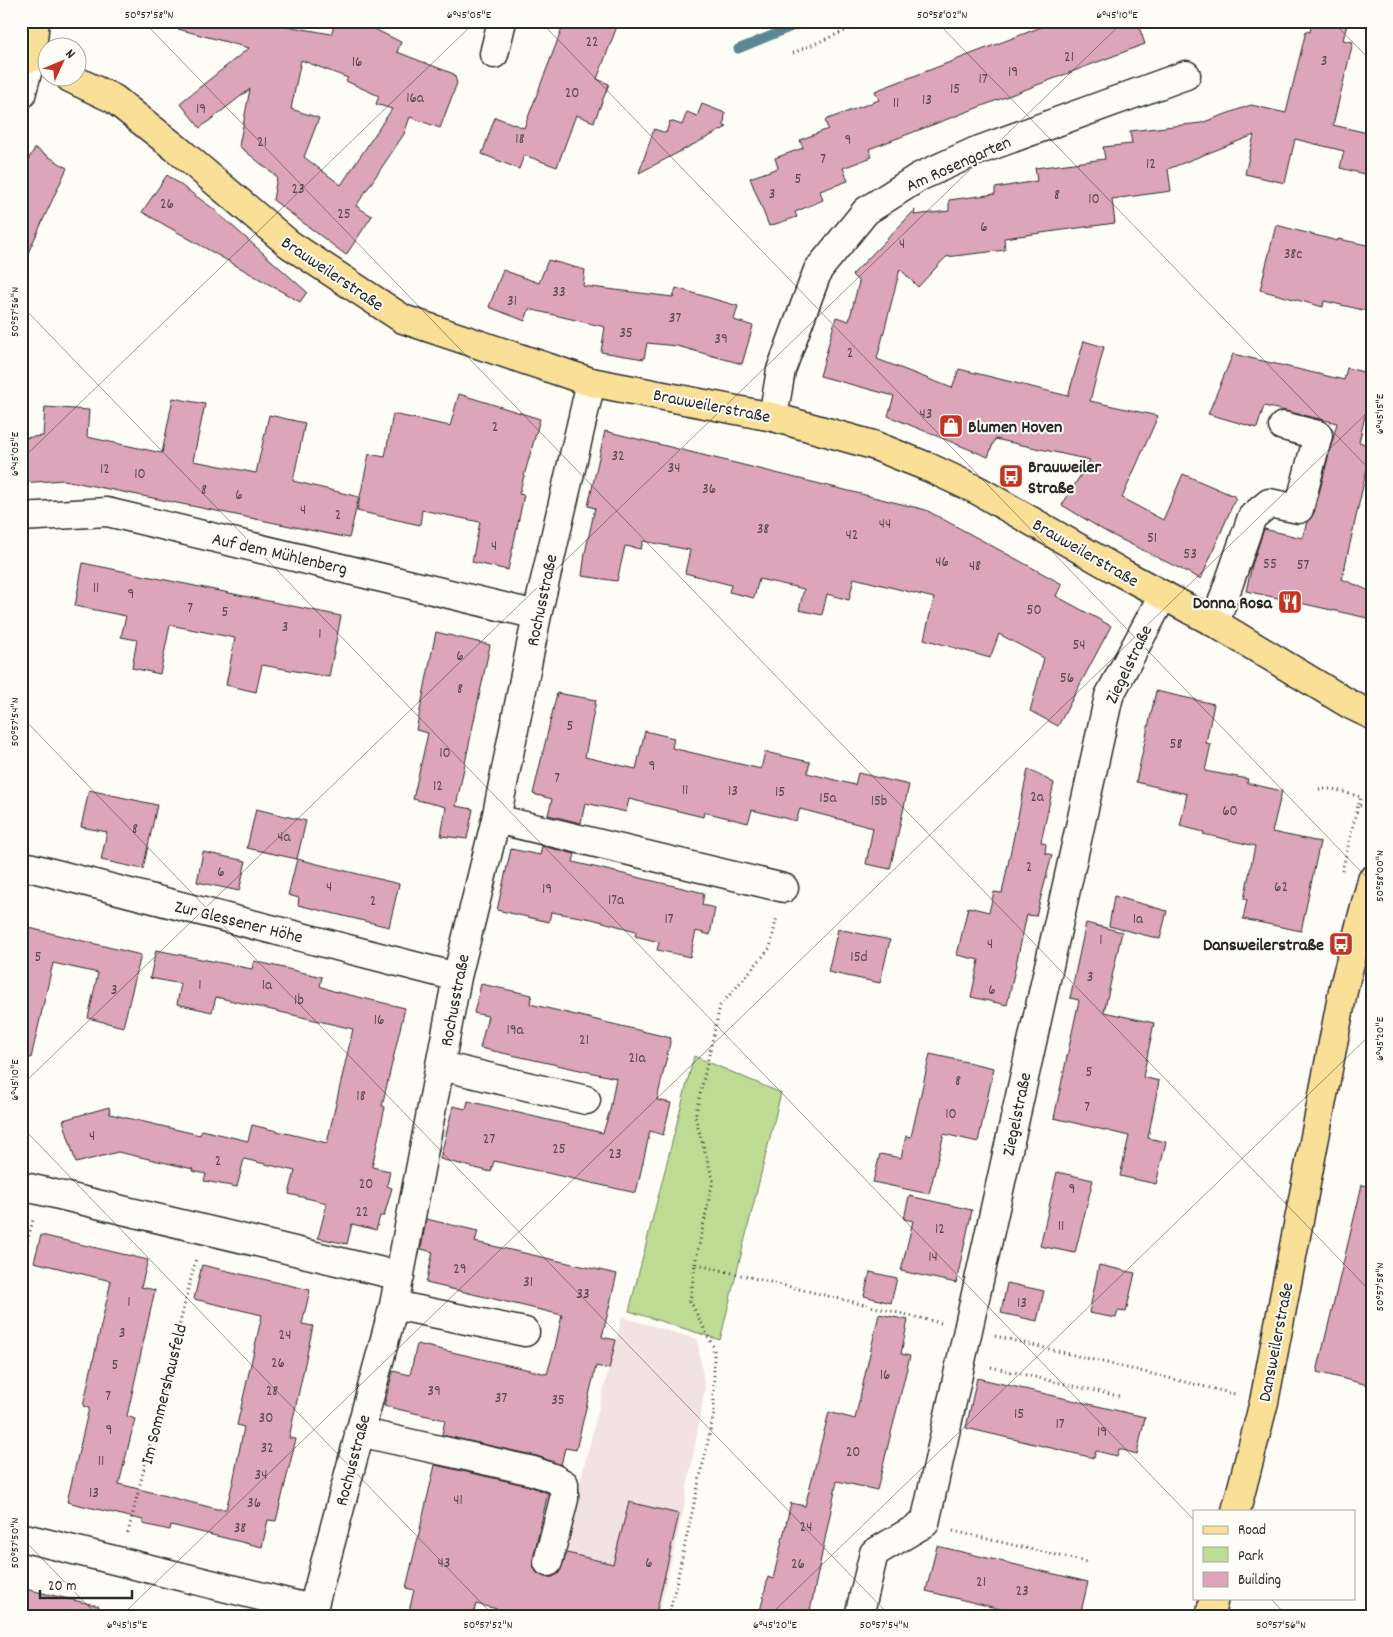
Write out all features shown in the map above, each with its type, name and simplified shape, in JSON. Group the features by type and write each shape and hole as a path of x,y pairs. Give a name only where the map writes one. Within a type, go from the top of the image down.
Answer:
{"main road":[{"path":"33,60 35,21"},
{"name":"Brauweilerstraße","path":"88,87 114,99 177,149 288,244 403,319 591,382 773,416 873,445 979,490 1214,623 1351,705 1372,715"},
{"name":"Dansweilerstraße","path":"1236,1510 1264,1402 1344,986 1372,880"},
{"path":"1210,1616 1214,1600"}],"street":[{"path":"494,54 502,21"},
{"path":"21,95 33,60"},
{"name":"Am Rosengarten","path":"773,416 781,370 818,270 866,211 919,177 974,152 1186,75"},
{"name":"Rochusstraße","path":"311,1612 394,1305 457,977 496,819 537,615 591,382"},
{"path":"1214,623 1252,517 1269,503 1299,509 1318,435 1283,426"},
{"name":"Auf dem Mühlenberg","path":"21,517 107,512 537,615"},
{"name":"Ziegelstraße","path":"923,1524 969,1330 1109,696 1164,595"},
{"path":"496,819 784,888"},
{"name":"Zur Glessener Höhe","path":"21,866 457,977"},
{"name":"Rochusstraße","path":"441,1066 586,1100"},
{"path":"31,1188 400,1276"},
{"path":"394,1305 525,1332"},
{"path":"359,1432 533,1471 564,1484 564,1499 548,1562"},
{"path":"859,1616 874,1553 923,1524"},
{"path":"21,1538 122,1560 311,1612"}],"path":[{"path":"793,53 868,21"},
{"path":"1320,789 1333,789 1361,798 1358,805"},
{"path":"669,1616 714,1414 714,1348 690,1301 695,1264 712,1180 695,1117 720,1006 770,948 784,888"},
{"path":"21,1265 31,1188"},
{"name":"Im Sommershausfeld","path":"122,1560 204,1228"},
{"path":"695,1264 1264,1402"},
{"path":"962,1360 1122,1397"},
{"path":"923,1524 1086,1562"}],"shaded area":[{"path":"622,1317 697,1339 705,1388 683,1512 658,1616 546,1616"}],"green space":[{"path":"694,1056 781,1093 720,1340 629,1311"}],"building":[{"path":"179,21 259,21 331,34 336,21 358,21 401,42 397,52 454,74 457,83 440,128 410,117 404,134 356,206 372,216 346,255 273,200 277,177 239,146 250,89 200,128 180,103 249,48 178,29","holes":["301,60 348,78 346,81 379,96 376,104 392,109 341,185 304,157 319,118 291,109"]},
{"path":"565,21 619,21 597,79 609,84 594,122 576,115 557,167 524,155 519,169 482,154 495,117 524,128"},
{"path":"1057,21 1137,21 1145,44 869,149 872,157 843,168 848,181 820,191 823,200 795,212 797,217 769,226 750,178 778,168 775,158 803,148 800,140 828,129 825,120 879,100 875,91"},
{"path":"1312,21 1348,21 1343,40 1353,42 1333,125 1372,134 1372,176 1340,168 1344,151 1295,139 1285,183 1245,174 1254,135 1168,169 1171,191 1112,199 1115,223 1004,238 1005,250 946,257 918,287 900,269 877,359 952,388 959,369 1068,396 1084,341 1104,347 1090,401 1158,416 1122,498 1163,520 1183,474 1236,497 1201,579 1108,533 1062,505 1090,460 995,439 988,457 888,416 894,396 820,376 836,317 849,321 859,282 852,275 915,210 914,215 949,211 949,200 995,194 995,188 1037,181 1035,168 1105,159 1103,147 1132,144 1130,131 1201,123 1251,105 1286,113 1306,31 1310,32"},
{"path":"702,104 725,113 724,126 727,127 639,173 654,129 666,133 670,121 682,125 687,112 697,116"},
{"path":"35,148 67,168 21,268 21,172"},
{"path":"167,175 211,207 307,292 300,302 142,212"},
{"path":"1276,225 1338,241 1338,239 1372,246 1372,312 1324,301 1323,307 1260,290"},
{"path":"548,260 585,270 583,286 673,297 676,288 738,306 734,320 753,326 742,364 677,346 647,343 644,359 601,352 605,327 529,309 525,321 489,307 503,270 539,283"},
{"path":"1233,354 1344,380 1347,368 1372,374 1372,386 1359,442 1372,446 1342,579 1372,592 1372,619 1246,591 1264,529 1302,538 1307,522 1314,513 1337,423 1264,406 1257,428 1208,414"},
{"path":"459,394 540,419 519,494 524,495 508,570 472,562 480,522 422,510 420,525 357,511 369,454 385,457 393,414 450,426"},
{"path":"173,398 205,404 193,461 256,473 269,415 305,423 293,481 359,497 349,538 64,480 21,483 21,438 43,436 45,407 89,410 87,437 162,453"},
{"path":"605,431 926,510 1062,584 1056,596 1111,626 1058,726 1030,711 1044,658 999,634 990,658 924,639 934,598 854,578 849,600 827,594 822,615 799,610 804,589 759,579 754,598 729,592 731,585 685,573 690,550 643,541 641,549 625,546 617,581 582,576 595,508 588,506"},
{"path":"83,563 341,616 329,677 262,665 256,692 226,685 235,638 170,625 160,674 132,668 137,640 121,637 126,616 75,606"},
{"path":"436,632 490,645 456,806 473,809 467,839 441,836 446,807 413,799 428,733 416,730"},
{"path":"1156,691 1214,704 1206,743 1211,744 1205,771 1248,779 1247,783 1282,791 1272,832 1320,842 1301,931 1243,919 1247,899 1244,899 1255,846 1203,834 1204,832 1180,826 1187,794 1136,782"},
{"path":"557,693 596,700 585,757 636,769 645,731 674,738 672,748 761,769 765,752 810,762 807,773 855,785 858,773 909,785 890,869 866,864 873,828 800,809 796,821 752,810 748,823 704,812 703,817 629,799 626,812 585,803 581,823 548,815 552,799 533,794"},
{"path":"1028,769 1054,783 1041,842 1046,844 1045,853 1052,855 1036,916 1027,915 1007,1005 971,997 979,960 957,955 968,907 989,912 994,892 1002,893"},
{"path":"89,790 157,805 143,869 101,860 107,832 81,827"},
{"path":"256,809 306,821 297,859 247,848"},
{"path":"542,846 575,854 573,862 704,893 702,905 715,908 710,935 696,931 690,957 657,950 659,942 635,936 636,931 592,919 551,912 549,922 497,910 511,849 540,855"},
{"path":"203,852 246,861 239,891 197,882"},
{"path":"297,859 399,884 389,927 298,905 299,898 288,895"},
{"path":"1114,896 1167,911 1160,939 1109,926"},
{"path":"1086,923 1122,932 1104,1012 1154,1023 1143,1077 1159,1081 1148,1138 1166,1142 1156,1184 1120,1176 1129,1136 1054,1118 1079,1000 1070,998"},
{"path":"21,926 141,955 123,1027 88,1018 98,973 53,963 31,1058 21,1057"},
{"path":"838,929 890,940 880,983 828,972"},
{"path":"156,950 252,969 254,961 322,977 320,986 333,991 405,1008 382,1106 385,1107 372,1167 390,1171 387,1186 392,1188 384,1216 380,1216 376,1230 352,1224 347,1244 318,1238 327,1203 289,1194 295,1171 244,1159 237,1187 204,1181 206,1174 192,1171 193,1169 118,1152 76,1163 63,1120 109,1107 110,1114 200,1135 202,1130 248,1141 252,1125 327,1143 353,1029 216,997 212,1012 177,1004 181,984 150,978"},
{"path":"481,984 532,995 530,1004 671,1038 657,1100 671,1103 663,1135 650,1131 636,1193 494,1161 491,1172 440,1159 453,1106 466,1109 468,1101 603,1133 610,1110 616,1078 480,1048 488,1016 474,1013"},
{"path":"930,1054 994,1068 978,1142 944,1134 929,1194 873,1182 880,1154 901,1158 906,1136 911,1137"},
{"path":"1057,1172 1093,1180 1075,1253 1040,1246"},
{"path":"1362,1185 1372,1186 1372,1386 1317,1372"},
{"path":"909,1196 972,1210 956,1283 901,1271 913,1221 904,1219"},
{"path":"426,1219 478,1231 475,1242 617,1274 602,1337 616,1340 609,1369 596,1366 576,1450 565,1448 561,1465 537,1456 442,1435 445,1420 384,1406 393,1371 410,1375 417,1344 547,1374 555,1347 562,1315 426,1283 433,1252 421,1249"},
{"path":"41,1235 148,1260 141,1287 155,1290 127,1416 135,1419 119,1484 217,1509 226,1509 233,1482 244,1427 237,1425 262,1315 194,1299 202,1265 310,1290 302,1324 313,1326 289,1438 296,1439 276,1521 268,1520 262,1547 171,1525 170,1530 143,1524 143,1520 67,1502 89,1408 83,1406 111,1281 34,1262"},
{"path":"1099,1265 1135,1273 1126,1312 1118,1311 1116,1318 1089,1313"},
{"path":"870,1272 897,1278 891,1303 864,1296"},
{"path":"1007,1283 1044,1291 1037,1321 1001,1313"},
{"path":"879,1314 908,1320 901,1354 910,1356 877,1490 837,1481 809,1616 759,1616 768,1577 773,1579 791,1503 805,1506 829,1412 855,1419"},
{"path":"977,1378 1145,1417 1137,1454 1119,1449 1117,1456 1096,1451 1094,1458 966,1428"},
{"path":"435,1465 529,1486 548,1493 533,1559 533,1566 537,1573 545,1577 553,1577 559,1573 567,1553 613,1564 629,1502 679,1514 656,1613 649,1613 649,1616 527,1616 476,1604 473,1616 408,1616 414,1590 406,1588"},
{"path":"937,1546 1088,1582 1080,1616 1029,1616 926,1591"},
{"path":"21,1588 99,1606 98,1616 21,1616"}],"waterway":[{"path":"738,49 806,21"}],"place":[{"name":"Blumen Hoven","path":"951,426"},
{"name":"Brauweiler Straße","path":"1011,476"},
{"name":"Donna Rosa","path":"1290,602"},
{"name":"Dansweilerstraße","path":"1341,944"}]}
